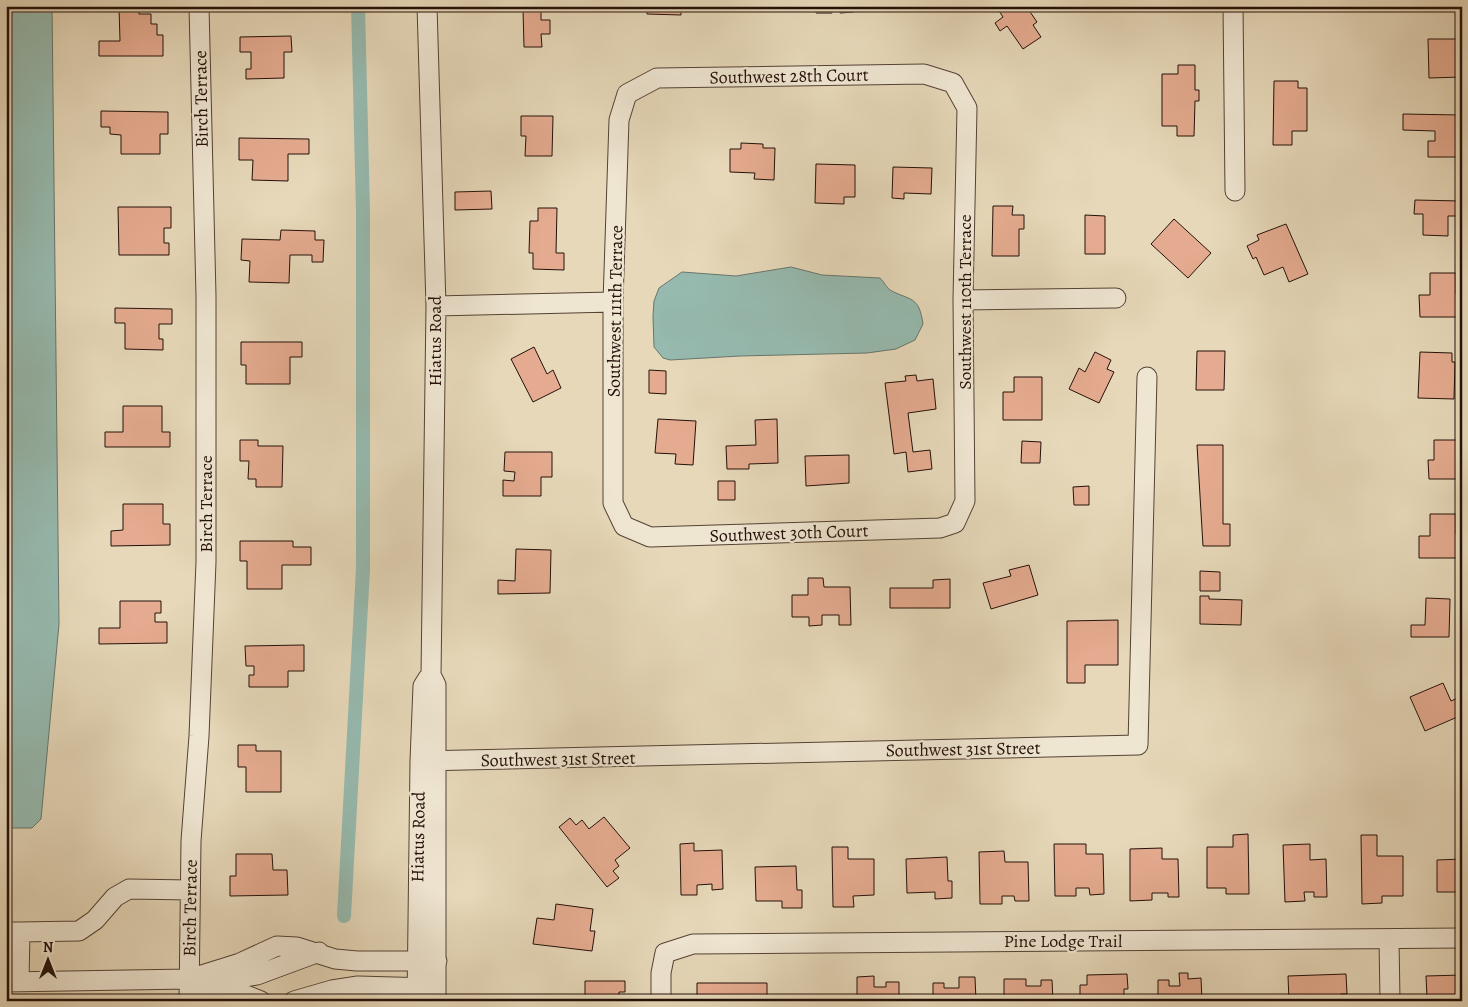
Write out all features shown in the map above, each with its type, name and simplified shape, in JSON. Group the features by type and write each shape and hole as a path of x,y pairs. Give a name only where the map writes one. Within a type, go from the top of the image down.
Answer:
{"street":[{"name":"Birch Terrace","path":"188,1001 190,890 206,562 206,296 199,6"},
{"name":"Hiatus Road","path":"426,6 436,306 431,675 424,686 437,961 426,994"},
{"path":"1233,6 1235,191"},
{"name":"Southwest 28th Court","path":"627,94 657,78 924,74 953,83"},
{"name":"Southwest 110th Terrace","path":"953,83 968,108 963,300 965,501 955,523"},
{"name":"Southwest 111th Terrace","path":"624,526 613,503 613,302 619,120 627,94"},
{"path":"963,300 1116,298"},
{"path":"436,306 613,302"},
{"name":"Southwest 31st Street","path":"428,761 1138,745 1147,377"},
{"name":"Southwest 30th Court","path":"624,526 650,537 940,528 955,523"},
{"name":"Hiatus Road","path":"426,994 416,962 428,761"},
{"path":"190,890 129,889 116,897 96,920 80,931 13,932 13,982 189,979 240,963 277,946 297,947 319,952 335,959 357,962 437,961"},
{"name":"Pine Lodge Trail","path":"661,1001 661,973 665,953 693,944 1462,938"},
{"path":"1390,939 1390,1001"},
{"path":"208,974 236,979 257,975 319,952"},
{"path":"257,975 262,1001"},
{"path":"189,979 204,989 236,991 262,1001"},
{"path":"294,1001 332,990 358,986 426,994"}],"water":[{"path":"6,6 52,6 59,624 41,819 32,828 6,828"},
{"path":"791,267 822,275 880,278 890,290 912,300 919,308 923,324 915,340 896,349 867,353 740,356 670,360 663,358 654,347 654,301 659,288 682,272 736,276"}],"building":[{"path":"138,6 139,14 151,14 151,24 157,24 157,35 163,35 163,56 99,56 99,41 120,41 119,7"},
{"path":"647,6 681,6 681,15 647,14"},
{"path":"731,6 767,6 767,7 731,8"},
{"path":"816,6 832,6 832,13 816,13"},
{"path":"839,6 854,6 854,12 840,13"},
{"path":"1006,6 1026,6 1037,22 1033,25 1041,37 1023,49 1007,26 1000,31 995,23 1003,17 999,11"},
{"path":"541,8 541,20 550,20 550,34 541,34 542,47 524,47 523,9"},
{"path":"291,36 292,52 284,52 284,78 246,79 246,69 251,69 251,52 240,52 240,37"},
{"path":"1428,39 1462,39 1462,77 1429,78"},
{"path":"1178,65 1195,65 1195,90 1199,90 1199,101 1195,101 1194,136 1177,136 1177,126 1162,126 1162,74 1178,74"},
{"path":"1274,81 1298,81 1298,88 1307,88 1307,131 1292,131 1292,145 1273,145"},
{"path":"101,111 168,112 168,134 160,134 160,154 121,154 121,135 110,134 110,127 101,127"},
{"path":"1403,114 1460,115 1459,157 1428,157 1428,141 1435,141 1435,131 1403,130"},
{"path":"521,116 553,116 552,156 525,156 526,136 521,136"},
{"path":"239,138 309,139 309,154 288,154 288,181 252,180 253,160 239,160"},
{"path":"741,143 763,144 763,148 775,148 774,180 754,179 755,173 730,172 730,149 741,149"},
{"path":"816,164 855,165 855,197 844,197 844,204 815,203"},
{"path":"893,167 932,168 931,194 904,193 904,199 892,198"},
{"path":"491,191 492,209 455,210 455,192"},
{"path":"1415,200 1461,201 1461,216 1448,216 1448,236 1423,235 1423,214 1414,214"},
{"path":"993,206 1013,206 1012,215 1024,215 1024,229 1019,229 1019,256 992,256"},
{"path":"118,207 171,207 171,228 164,228 164,243 169,243 169,255 119,255"},
{"path":"538,208 557,208 556,253 564,253 564,270 533,269 533,253 529,253 530,221 538,221"},
{"path":"1085,215 1105,216 1105,254 1085,254"},
{"path":"1174,219 1211,253 1188,278 1151,244"},
{"path":"1286,224 1308,274 1289,282 1283,267 1264,275 1256,257 1253,259 1247,246 1259,240 1257,235"},
{"path":"281,230 315,231 315,240 324,240 323,262 312,262 312,255 290,255 289,283 249,282 250,261 241,260 242,239 280,240"},
{"path":"1430,273 1456,273 1456,294 1459,294 1460,317 1420,317 1419,295 1430,295"},
{"path":"115,308 172,309 172,324 159,324 159,339 163,339 163,350 125,349 125,323 115,323"},
{"path":"241,342 302,342 302,357 290,357 290,384 246,384 246,365 241,365"},
{"path":"534,347 547,374 553,370 561,388 533,402 511,359"},
{"path":"1197,351 1225,351 1224,390 1196,390"},
{"path":"1095,352 1111,360 1107,369 1114,372 1099,403 1069,389 1079,368 1085,372"},
{"path":"1420,352 1452,353 1452,362 1455,362 1454,399 1418,398"},
{"path":"649,370 666,371 666,394 649,393"},
{"path":"916,375 917,381 933,379 936,409 908,413 913,452 930,450 932,469 908,472 906,452 894,454 885,383 906,381 905,376"},
{"path":"1014,377 1042,377 1042,420 1003,420 1003,392 1014,392"},
{"path":"123,406 162,406 162,432 170,432 170,447 105,447 105,432 123,432"},
{"path":"658,419 696,421 693,465 675,464 676,454 655,453"},
{"path":"777,419 778,463 749,464 749,469 727,469 726,446 756,445 755,420"},
{"path":"240,440 258,440 258,446 283,446 282,487 256,487 256,479 248,479 249,461 240,461"},
{"path":"1434,440 1462,440 1462,479 1429,479 1428,460 1434,460"},
{"path":"1022,441 1041,442 1040,463 1021,463"},
{"path":"1197,445 1223,445 1223,524 1230,524 1230,546 1203,546"},
{"path":"505,452 552,452 552,477 541,477 541,496 503,496 503,480 514,481 515,472 504,471"},
{"path":"849,455 849,483 806,486 805,456"},
{"path":"718,481 735,481 735,500 718,500"},
{"path":"1089,486 1089,505 1074,505 1073,487"},
{"path":"123,504 163,504 163,524 170,524 170,545 111,546 111,531 123,530"},
{"path":"1430,514 1456,514 1456,534 1461,534 1461,558 1419,558 1419,536 1430,536"},
{"path":"240,541 293,541 293,547 311,547 311,565 282,565 282,589 247,589 247,561 240,561"},
{"path":"516,549 551,550 550,593 498,594 498,580 515,581"},
{"path":"1029,565 1038,595 991,609 983,583 1011,576 1009,570"},
{"path":"1200,571 1220,572 1220,591 1200,591"},
{"path":"808,578 823,578 824,587 850,587 851,625 839,625 839,615 822,615 822,625 809,626 809,617 792,617 792,595 808,595"},
{"path":"950,579 950,608 890,608 890,588 933,588 933,580"},
{"path":"1200,596 1209,596 1209,599 1242,600 1241,625 1200,624"},
{"path":"1426,598 1450,599 1449,637 1411,637 1411,625 1425,625"},
{"path":"120,601 161,601 161,613 155,613 155,622 167,622 167,643 99,644 99,628 120,628"},
{"path":"1118,620 1118,665 1085,665 1085,683 1067,683 1067,621"},
{"path":"304,645 304,671 288,671 288,687 249,687 249,675 254,675 254,666 246,666 245,646"},
{"path":"1443,683 1451,701 1462,696 1462,715 1425,731 1410,697"},
{"path":"238,745 256,745 256,751 281,751 281,792 246,792 246,767 238,767"},
{"path":"604,817 630,848 615,860 619,866 613,871 619,878 607,887 559,827 570,818 576,825 582,820 589,829"},
{"path":"1248,834 1249,894 1226,894 1226,888 1207,888 1207,847 1233,847 1233,835"},
{"path":"1361,835 1377,835 1377,856 1403,856 1403,896 1382,896 1382,903 1362,904"},
{"path":"694,843 694,851 722,850 723,889 712,890 712,884 697,885 697,895 681,895 680,844"},
{"path":"1054,844 1086,844 1086,854 1103,854 1104,894 1090,895 1089,888 1076,888 1076,896 1055,896"},
{"path":"1310,844 1310,860 1326,859 1327,897 1314,897 1314,892 1304,892 1305,901 1285,902 1283,845"},
{"path":"832,847 848,847 848,859 874,859 874,895 853,896 854,907 833,907"},
{"path":"1162,848 1162,859 1178,859 1179,897 1168,897 1168,893 1152,893 1152,900 1130,901 1130,849"},
{"path":"1004,851 1005,862 1028,862 1029,901 1015,901 1014,896 1002,896 1002,904 980,904 979,852"},
{"path":"236,854 272,854 273,870 287,870 288,895 230,896 230,876 236,876"},
{"path":"947,857 948,881 952,881 952,898 935,899 935,892 907,893 906,859"},
{"path":"1462,859 1462,892 1437,892 1437,860"},
{"path":"796,866 797,890 802,890 802,908 782,908 782,901 756,901 755,867"},
{"path":"556,904 593,909 590,931 595,931 592,951 533,944 537,918 554,920"},
{"path":"1179,973 1188,973 1188,979 1201,978 1202,1001 1158,1001 1158,980 1169,980 1169,986 1180,986"},
{"path":"1127,974 1128,989 1124,989 1124,1001 1080,1001 1080,985 1087,985 1087,975"},
{"path":"1346,974 1347,994 1341,994 1341,1001 1289,1001 1288,976"},
{"path":"1462,975 1462,1001 1439,1001 1439,997 1427,997 1426,976"},
{"path":"874,976 874,987 886,987 886,982 899,982 899,1001 857,1001 857,977"},
{"path":"959,977 975,977 976,1001 933,1001 933,983 944,983 944,988 959,988"},
{"path":"1004,979 1026,979 1026,986 1041,986 1041,980 1052,980 1053,1001 1004,1001"},
{"path":"585,981 625,981 625,992 619,992 619,1001 574,1001 574,998 585,998"},
{"path":"697,983 767,983 767,997 747,997 747,1001 697,999"}],"waterway":[{"path":"344,916 363,569 363,212 358,6"}]}
